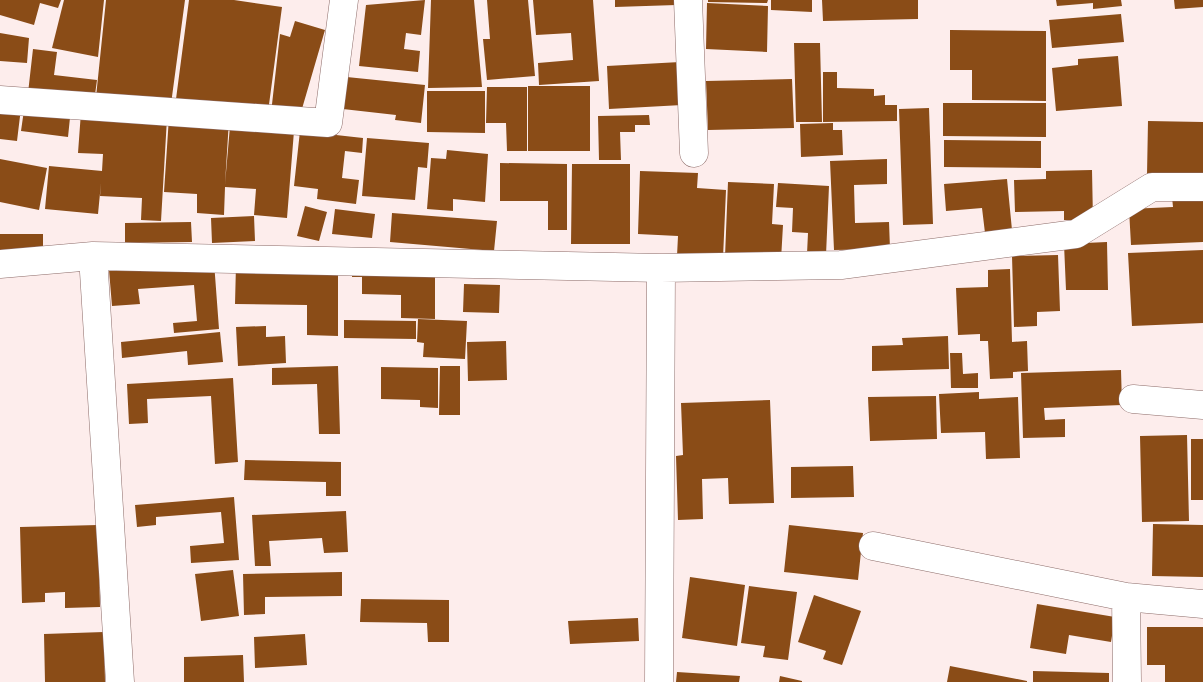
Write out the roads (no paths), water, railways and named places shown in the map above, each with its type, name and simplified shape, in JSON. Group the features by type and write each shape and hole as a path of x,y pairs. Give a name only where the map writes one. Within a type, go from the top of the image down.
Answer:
{"street":[{"path":"0,100 328,123 344,0"},
{"path":"688,0 694,153"},
{"path":"0,264 93,256 661,268 841,265 1076,234 1152,187 1203,187"},
{"path":"93,256 120,682"},
{"path":"659,682 661,268"},
{"path":"1134,399 1203,405"},
{"path":"873,546 1126,597 1203,604"},
{"path":"1126,597 1127,682"}]}
